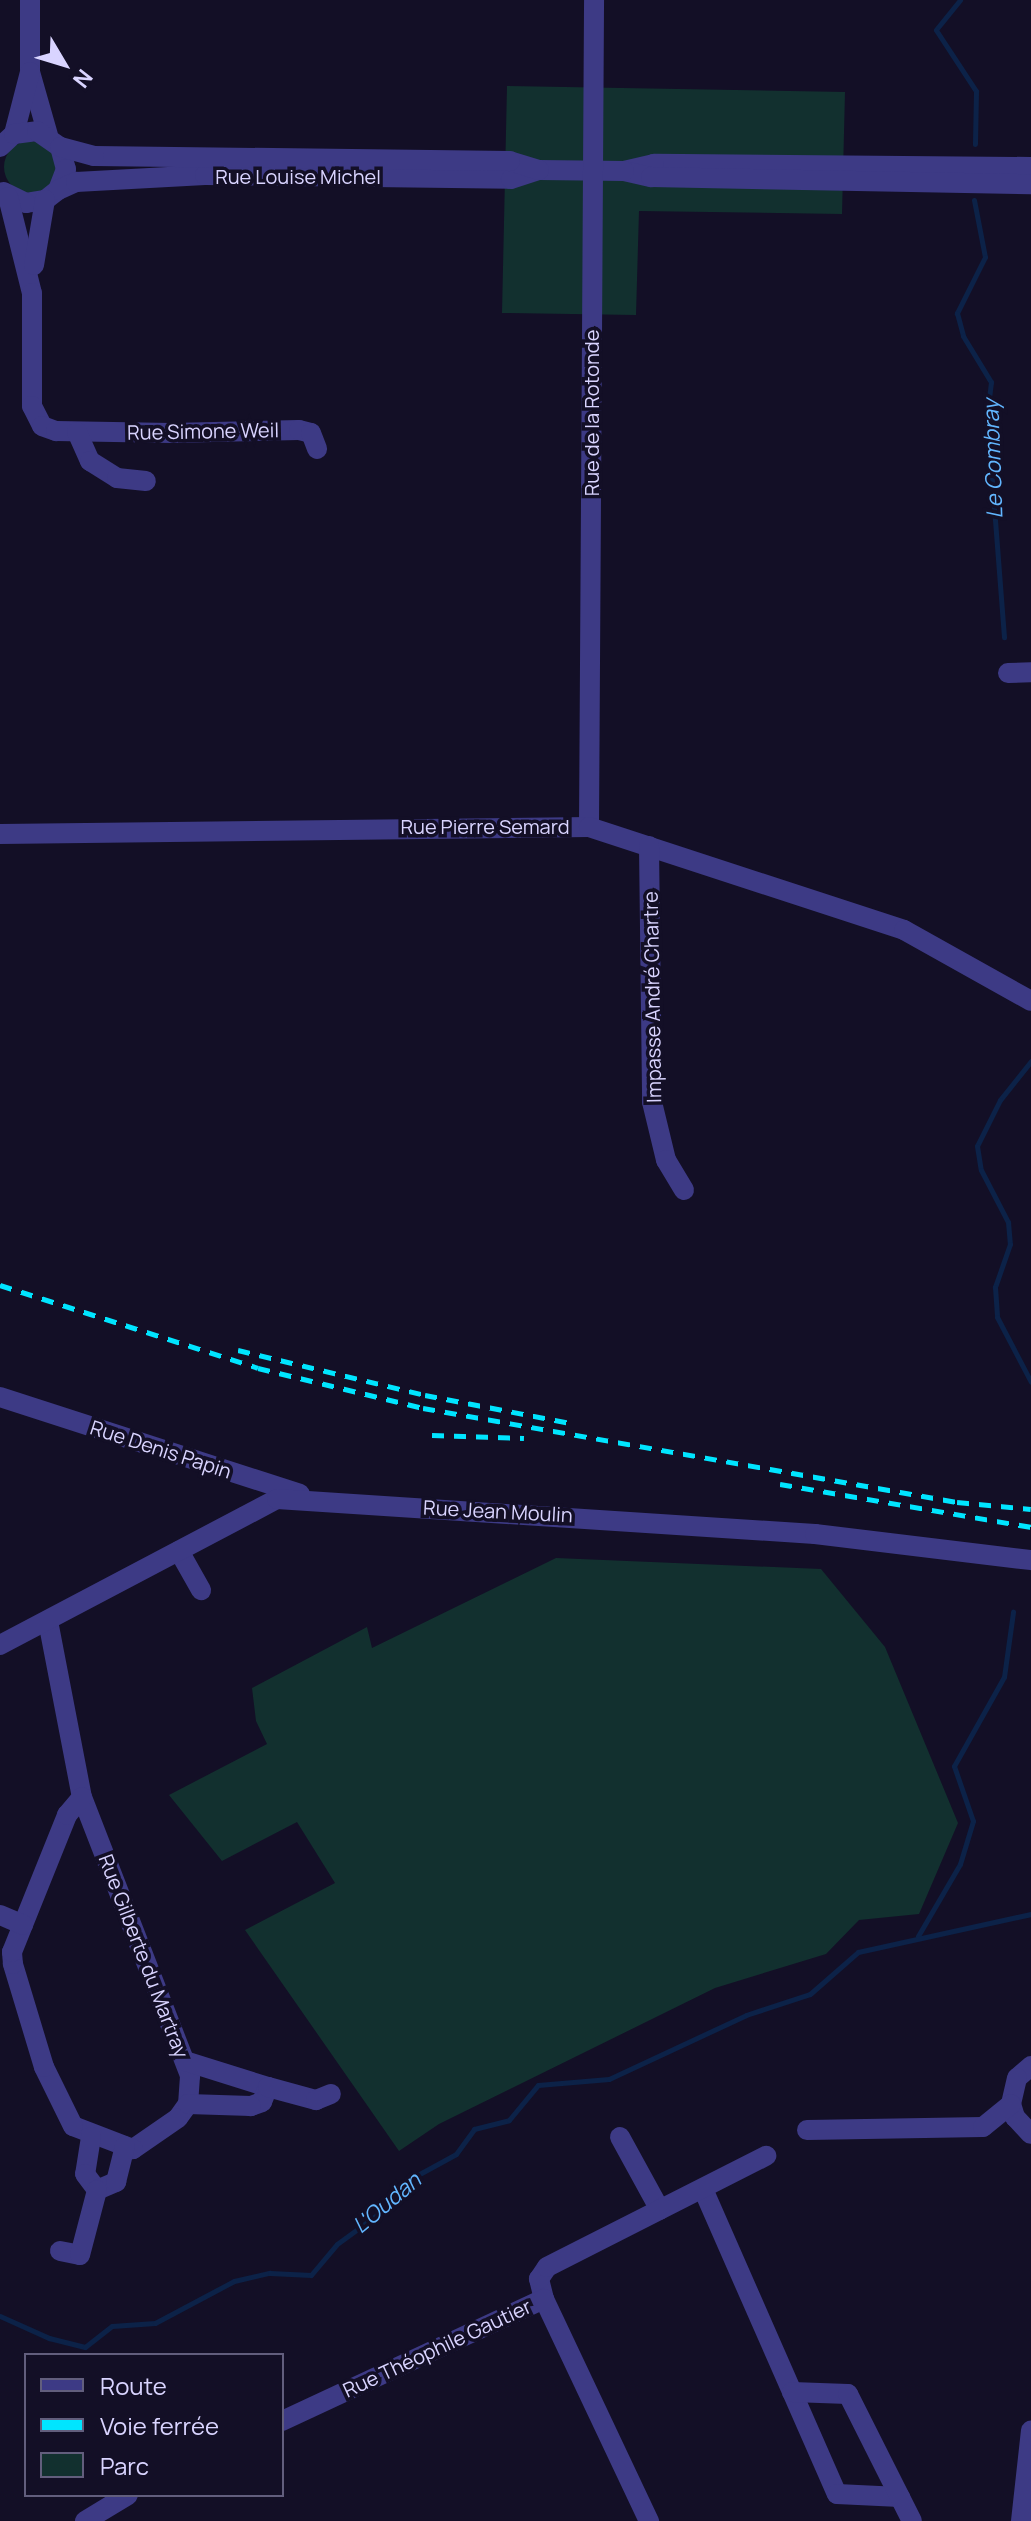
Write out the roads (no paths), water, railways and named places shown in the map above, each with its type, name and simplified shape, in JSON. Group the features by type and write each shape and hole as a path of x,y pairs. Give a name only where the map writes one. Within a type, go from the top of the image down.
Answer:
{"street":[{"path":"30,0 30,72 66,169 52,195 32,293"},
{"name":"Rue de la Rotonde","path":"589,827 594,0"},
{"path":"4,141 30,72"},
{"name":"Rue Louise Michel","path":"4,141 54,141 94,156 510,161 539,170 624,171 651,177 1031,184"},
{"name":"Rue Louise Michel","path":"624,171 654,164 1031,167"},
{"name":"Rue Louise Michel","path":"4,192 26,203 52,195 76,182 205,175 511,179 539,170"},
{"name":"Rue Simone Weil","path":"4,192 32,293 32,406 42,426 77,432 299,430 311,433 317,449"},
{"path":"77,432 90,461 117,478 146,481"},
{"path":"1008,673 1031,672"},
{"name":"Rue Pierre Semard","path":"0,834 589,827 904,930 1031,1001"},
{"name":"Impasse André Chartre","path":"649,846 652,1102 666,1160 684,1190"},
{"name":"Rue Denis Papin","path":"0,1397 323,1501"},
{"name":"Rue Jean Moulin","path":"0,1645 277,1499 815,1534 1031,1560"},
{"path":"179,1551 201,1590"},
{"name":"Rue Gilberte du Martray","path":"48,1621 82,1797 185,2061 190,2076 188,2104"},
{"path":"82,1797 67,1815 23,1925 6,1949 44,2067 73,2126 91,2137 141,2147 178,2118 188,2104 251,2106 262,2102 268,2087"},
{"path":"0,1915 23,1925"},
{"path":"185,2061 316,2100 331,2094"},
{"path":"1031,2066 1017,2078 1011,2104 1015,2117 1031,2134"},
{"path":"807,2130 983,2127 1011,2104"},
{"path":"91,2137 85,2174 97,2190"},
{"path":"620,2137 660,2210"},
{"path":"97,2190 116,2182 125,2146"},
{"path":"544,2299 539,2279 547,2267 766,2156"},
{"path":"703,2189 837,2494 900,2497"},
{"path":"60,2251 80,2255 97,2190"},
{"name":"Rue Théophile Gautier","path":"284,2420 544,2299 649,2521"},
{"path":"792,2392 848,2394 912,2521"},
{"path":"1021,2521 1031,2431"},
{"path":"85,2521 125,2497"}],"waterway":[{"name":"Le Combray","path":"960,0 936,30 976,91 975,144"},
{"name":"Le Combray","path":"974,200 985,257 957,313 963,336 991,382 987,416 1004,637"},
{"name":"Le Combray","path":"1031,1061 1000,1100 977,1146 981,1170 1008,1222 1010,1244 995,1287 997,1317 1031,1382"},
{"name":"Le Combray","path":"918,1936 960,1864 973,1821 954,1766 1004,1677 1013,1612"},
{"name":"L'Oudan","path":"0,2316 49,2338 85,2347 112,2326 155,2323 234,2281 270,2273 311,2275 337,2244 385,2209 414,2177 456,2154 474,2129 509,2120 538,2085 609,2079 746,2015 810,1994 858,1952 1031,1914"}],"railway":[{"path":"0,1285 258,1368 423,1408 957,1502 1031,1509"},
{"path":"238,1350 425,1395 570,1423"},
{"path":"432,1435 524,1438"},
{"path":"780,1484 1031,1527"}]}
